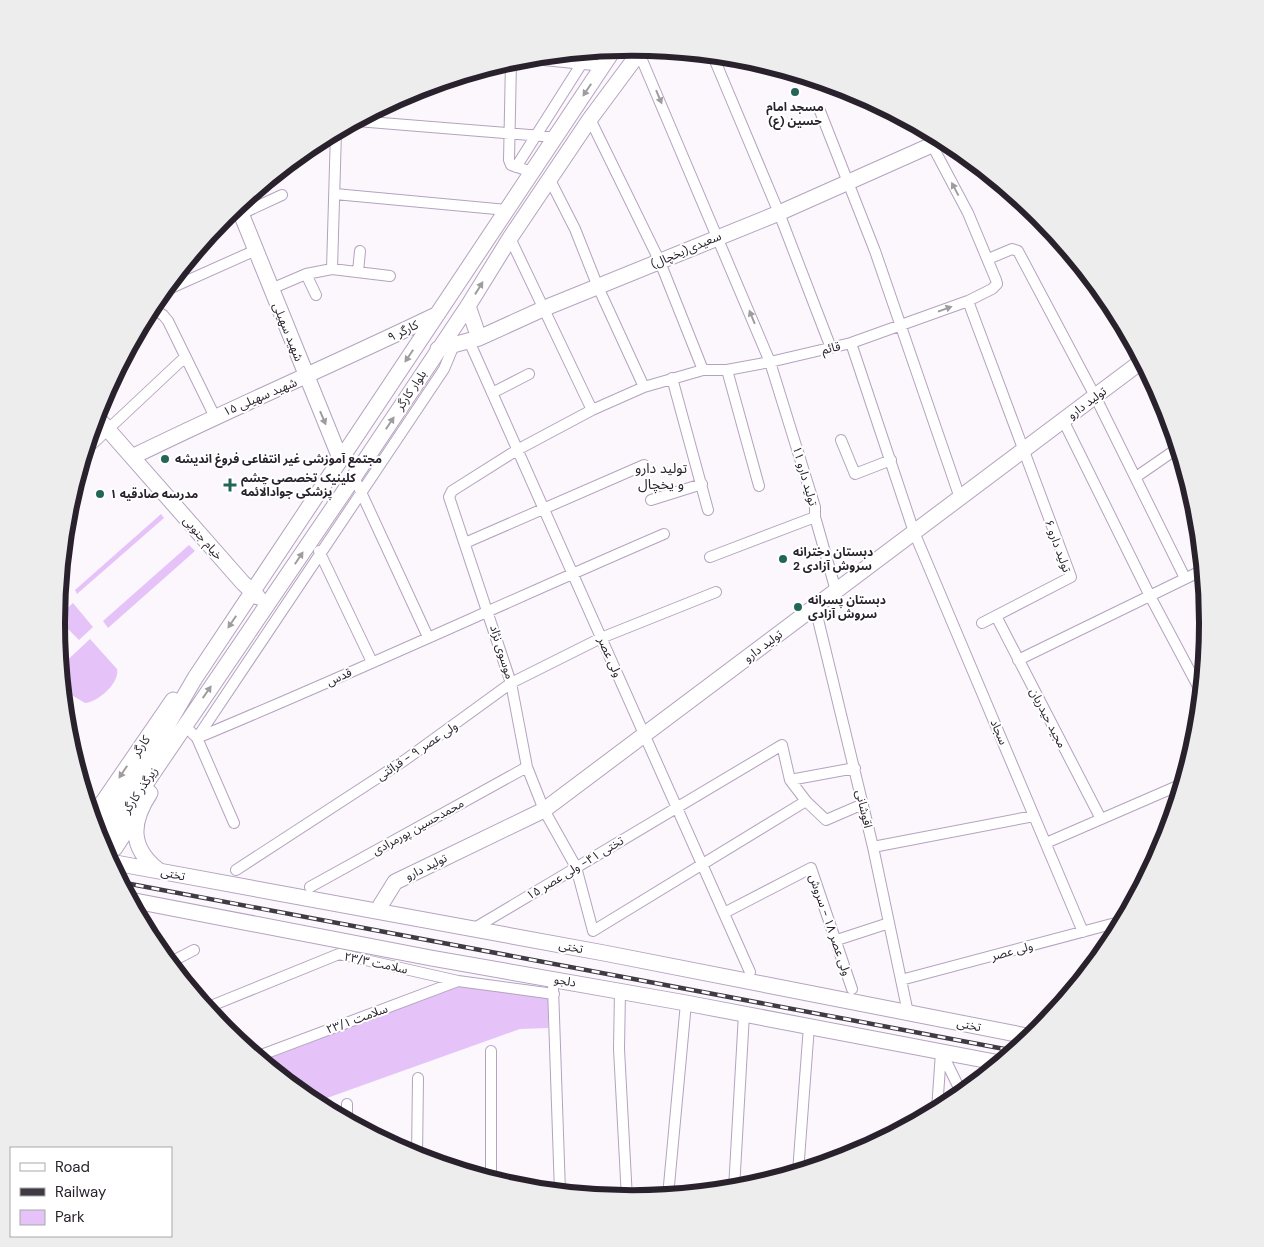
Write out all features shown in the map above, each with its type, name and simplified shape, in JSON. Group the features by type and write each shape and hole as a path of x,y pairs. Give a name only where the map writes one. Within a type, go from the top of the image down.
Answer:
{"street":[{"name":"بلوار کارگر","path":"183,731 192,714 468,306 510,238 634,56"},
{"name":"تولید دارو ۱۱","path":"639,56 719,237 770,362 815,507 815,517 836,591"},
{"name":"بلوار کارگر","path":"183,731 195,678 610,57"},
{"path":"516,167 585,58"},
{"path":"557,61 604,66"},
{"path":"716,63 779,213 831,348"},
{"path":"512,69 508,133 509,160 516,167 532,172"},
{"path":"820,111 848,182 960,498"},
{"path":"590,120 660,262 703,370"},
{"path":"367,122 555,138"},
{"path":"332,269 336,140"},
{"name":"سعیدی(یخچال)","path":"438,349 467,342 545,308 779,213 932,142"},
{"name":"قائم","path":"449,497 452,492 517,450 592,410 644,387 703,370 727,370 851,343 968,301 992,289 997,284 988,259 939,147"},
{"path":"550,180 575,229 598,287 644,387"},
{"path":"335,194 507,210"},
{"path":"247,207 282,195"},
{"name":"شهید سهیلی","path":"240,213 340,458"},
{"path":"510,238 592,410"},
{"path":"988,259 1012,249 1018,251 1095,396 1185,578"},
{"path":"176,286 256,250"},
{"path":"358,272 360,251"},
{"path":"271,289 306,274 332,269 390,276"},
{"path":"306,274 316,296"},
{"path":"968,301 1022,451"},
{"path":"111,848 141,807 183,731 320,554 444,369 467,342 468,306"},
{"path":"158,312 163,315 168,322 184,358 215,417"},
{"name":"کارگر ۹","path":"306,377 436,316"},
{"name":"ولی عصر","path":"467,342 492,393 750,972"},
{"name":"سجاد","path":"851,343 914,532 1083,932"},
{"path":"95,441 184,358"},
{"name":"تولید دارو","path":"377,911 395,882 544,810 1137,365"},
{"path":"727,370 759,486"},
{"path":"492,393 529,374"},
{"name":"شهید سهیلی ۱۵","path":"132,457 215,417 306,377"},
{"path":"672,378 708,510"},
{"path":"1063,420 1150,596 1196,682"},
{"name":"خیام جنوبی","path":"102,423 252,592 268,603"},
{"path":"841,440 855,474 891,460"},
{"name":"تولید دارو ۶","path":"982,623 1071,577 1022,451"},
{"path":"1136,477 1172,452"},
{"path":"465,543 644,465"},
{"path":"354,477 428,637"},
{"path":"651,500 702,484"},
{"name":"موسوی نژاد","path":"449,497 488,609 511,683 527,767 544,810 576,867 593,931 702,865"},
{"path":"710,557 815,517"},
{"name":"قدس","path":"183,731 372,662 488,609 664,534"},
{"path":"312,538 372,662"},
{"path":"1018,660 1197,573"},
{"name":"ولی عصر ۹ - قرائتی","path":"236,870 405,760 511,683 601,638 716,592"},
{"name":"اقوشانی","path":"815,606 855,768 908,1013"},
{"name":"مجید حیدریان","path":"996,616 1101,819"},
{"name":"کارگر","path":"97,811 168,706 195,678"},
{"path":"183,731 234,823"},
{"name":"زیرگذر کارگر","path":"103,828 183,731"},
{"name":"زیرگذر کارگر","path":"111,848 183,731"},
{"name":"تختی ۴۱- ولی عصر ۱۵","path":"473,929 782,745 790,780"},
{"name":"محمدحسین پورمرادی","path":"310,887 527,767"},
{"path":"855,768 790,780 806,801 826,820 863,804"},
{"path":"1046,843 1175,787"},
{"path":"702,865 806,801"},
{"path":"141,807 136,820 137,841 148,862 158,870"},
{"path":"873,847 1034,816"},
{"name":"تختی","path":"114,855 158,870 1022,1035"},
{"name":"ولی عصر ۱۸ - سروش","path":"724,913 811,868 852,989"},
{"name":"دلجو","path":"138,902 992,1062"},
{"path":"142,908 162,906"},
{"path":"836,940 889,923"},
{"name":"ولی عصر","path":"901,980 1113,924"},
{"path":"175,960 194,950"},
{"name":"سلامت ۲۳/۳","path":"213,1005 339,954 458,981 554,994"},
{"path":"553,979 560,1186"},
{"name":"سلامت ۲۳/۱","path":"262,1054 458,981"},
{"path":"620,991 618,1049 627,1191"},
{"path":"669,1190 686,1003"},
{"path":"734,1181 744,1014"},
{"path":"798,1165 809,1026"},
{"path":"491,1050 491,1172"},
{"path":"941,1052 958,1087"},
{"path":"938,1101 941,1052"},
{"path":"417,1149 418,1078"},
{"path":"347,1104 347,1114"}],"green space":[{"path":"161,514 164,518 77,594 75,590"},
{"path":"189,545 195,551 108,628 103,621"},
{"path":"73,603 93,627 79,640 65,626 65,610"},
{"path":"90,639 117,669 117,674 112,686 107,691 96,699 85,703 70,694 66,661"},
{"path":"466,983 550,998 548,1028 520,1029 324,1099 267,1057"}],"railway":[{"path":"128,884 1007,1049"}],"place":[{"name":"مسجد امام حسین (ع)","path":"795,92"},
{"name":"مجتمع آموزشی غیر انتفاعی فروغ اندیشه","path":"165,459"},
{"name":"کلینیک تخصصی چشم پزشکی جوادالائمه","path":"230,485"},
{"name":"مدرسه صادقیه ۱","path":"100,494"},
{"name":"دبستان دخترانه سروش آزادی 2","path":"783,559"},
{"name":"دبستان پسرانه سروش آزادی","path":"798,607"}],"district":[{"name":"تولید دارو و یخچال","path":"661,476"}]}
